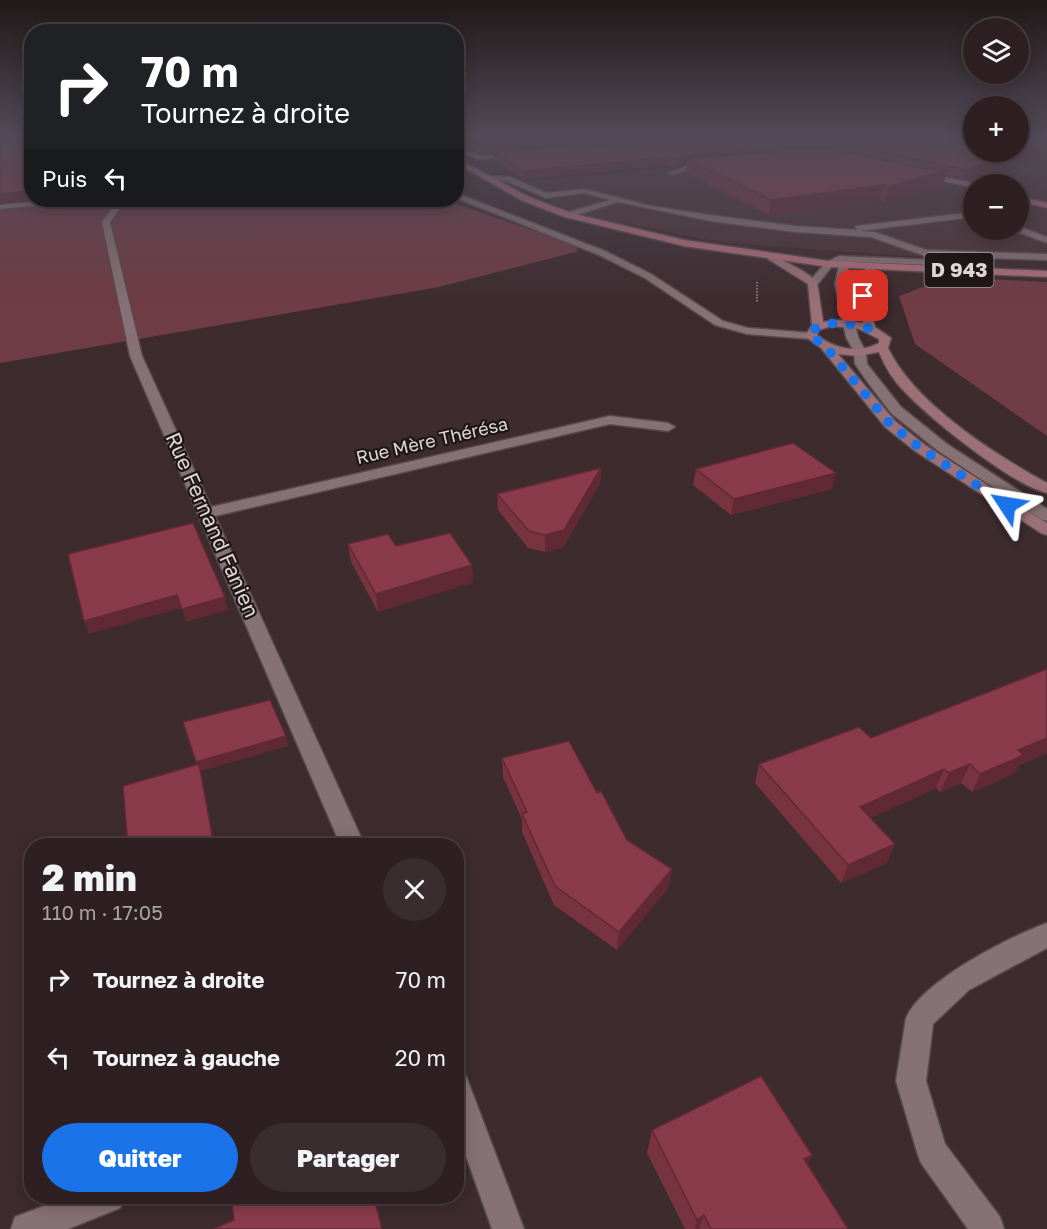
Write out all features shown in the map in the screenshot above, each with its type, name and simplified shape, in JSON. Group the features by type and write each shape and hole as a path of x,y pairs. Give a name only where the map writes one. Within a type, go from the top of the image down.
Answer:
{"main road":[{"path":"510,190 568,215 684,243 829,264"},
{"path":"1029,201 1047,206"},
{"name":"D 943","path":"849,262 872,266 1047,274"}],"street":[{"path":"533,190 546,196 584,191 617,200 710,218 813,230 872,234 925,253 1047,257"},
{"path":"464,198 602,253 648,276 719,323 747,331 814,331 832,323 850,324 870,329 885,338 885,345 882,347 860,352 825,346"},
{"path":"568,215 617,200"},
{"path":"0,207 24,205"},
{"name":"Rue Fernand Fanien","path":"117,207 106,222 136,356 349,838"},
{"path":"813,230 843,230 963,215"},
{"path":"1029,233 1047,240"},
{"path":"771,257 800,273 813,284"},
{"path":"1047,267 849,262 840,259 829,264 813,284 814,331 890,424 920,448 1047,530"},
{"path":"849,262 840,284 852,337 860,352 861,363 896,410 951,454 1047,516"},
{"path":"870,329 861,281 872,266"},
{"path":"882,347 887,361 907,386 937,416 995,460 1047,489"},
{"name":"Rue Mère Thérésa","path":"207,513 610,420 668,427"},
{"path":"988,1229 932,1152 911,1081 920,1018 960,981 1047,935"},
{"path":"464,1108 508,1229"},
{"path":"27,1229 91,1204"}],"shaded area":[{"path":"528,190 963,190 963,240 1029,240 1029,190 1047,190 1047,258 926,257 725,243 578,214"},
{"path":"24,205 24,207 464,207 572,244 579,251 439,287 0,363 0,207"},
{"path":"949,277 1047,282 1047,436 915,344 899,296"}],"building":[{"path":"0,190 24,190 24,192 0,194"},
{"path":"751,190 843,190 771,200"},
{"path":"793,443 836,473 734,499 696,469"},
{"path":"601,468 564,530 545,535 529,531 497,494"},
{"path":"193,523 225,597 182,609 177,595 84,621 68,554"},
{"path":"450,533 472,565 376,594 348,544 388,534 396,546"},
{"path":"1047,669 1047,738 1018,750 1024,755 980,774 970,764 949,773 944,769 860,807 895,844 848,865 759,764 859,727 871,738"},
{"path":"270,700 286,736 196,762 183,722"},
{"path":"569,741 597,793 601,791 627,840 672,869 619,932 555,886 522,814 527,812 502,758"},
{"path":"199,764 213,838 127,838 123,786"},
{"path":"761,1076 812,1155 804,1159 848,1229 711,1229 704,1215 697,1220 652,1130"},
{"path":"232,1204 376,1204 382,1229 213,1229 234,1220"}],"route":[{"path":"863,296 870,329 850,324 832,323 814,328 811,336 816,342 825,346 890,424 920,448 1007,505"}]}
